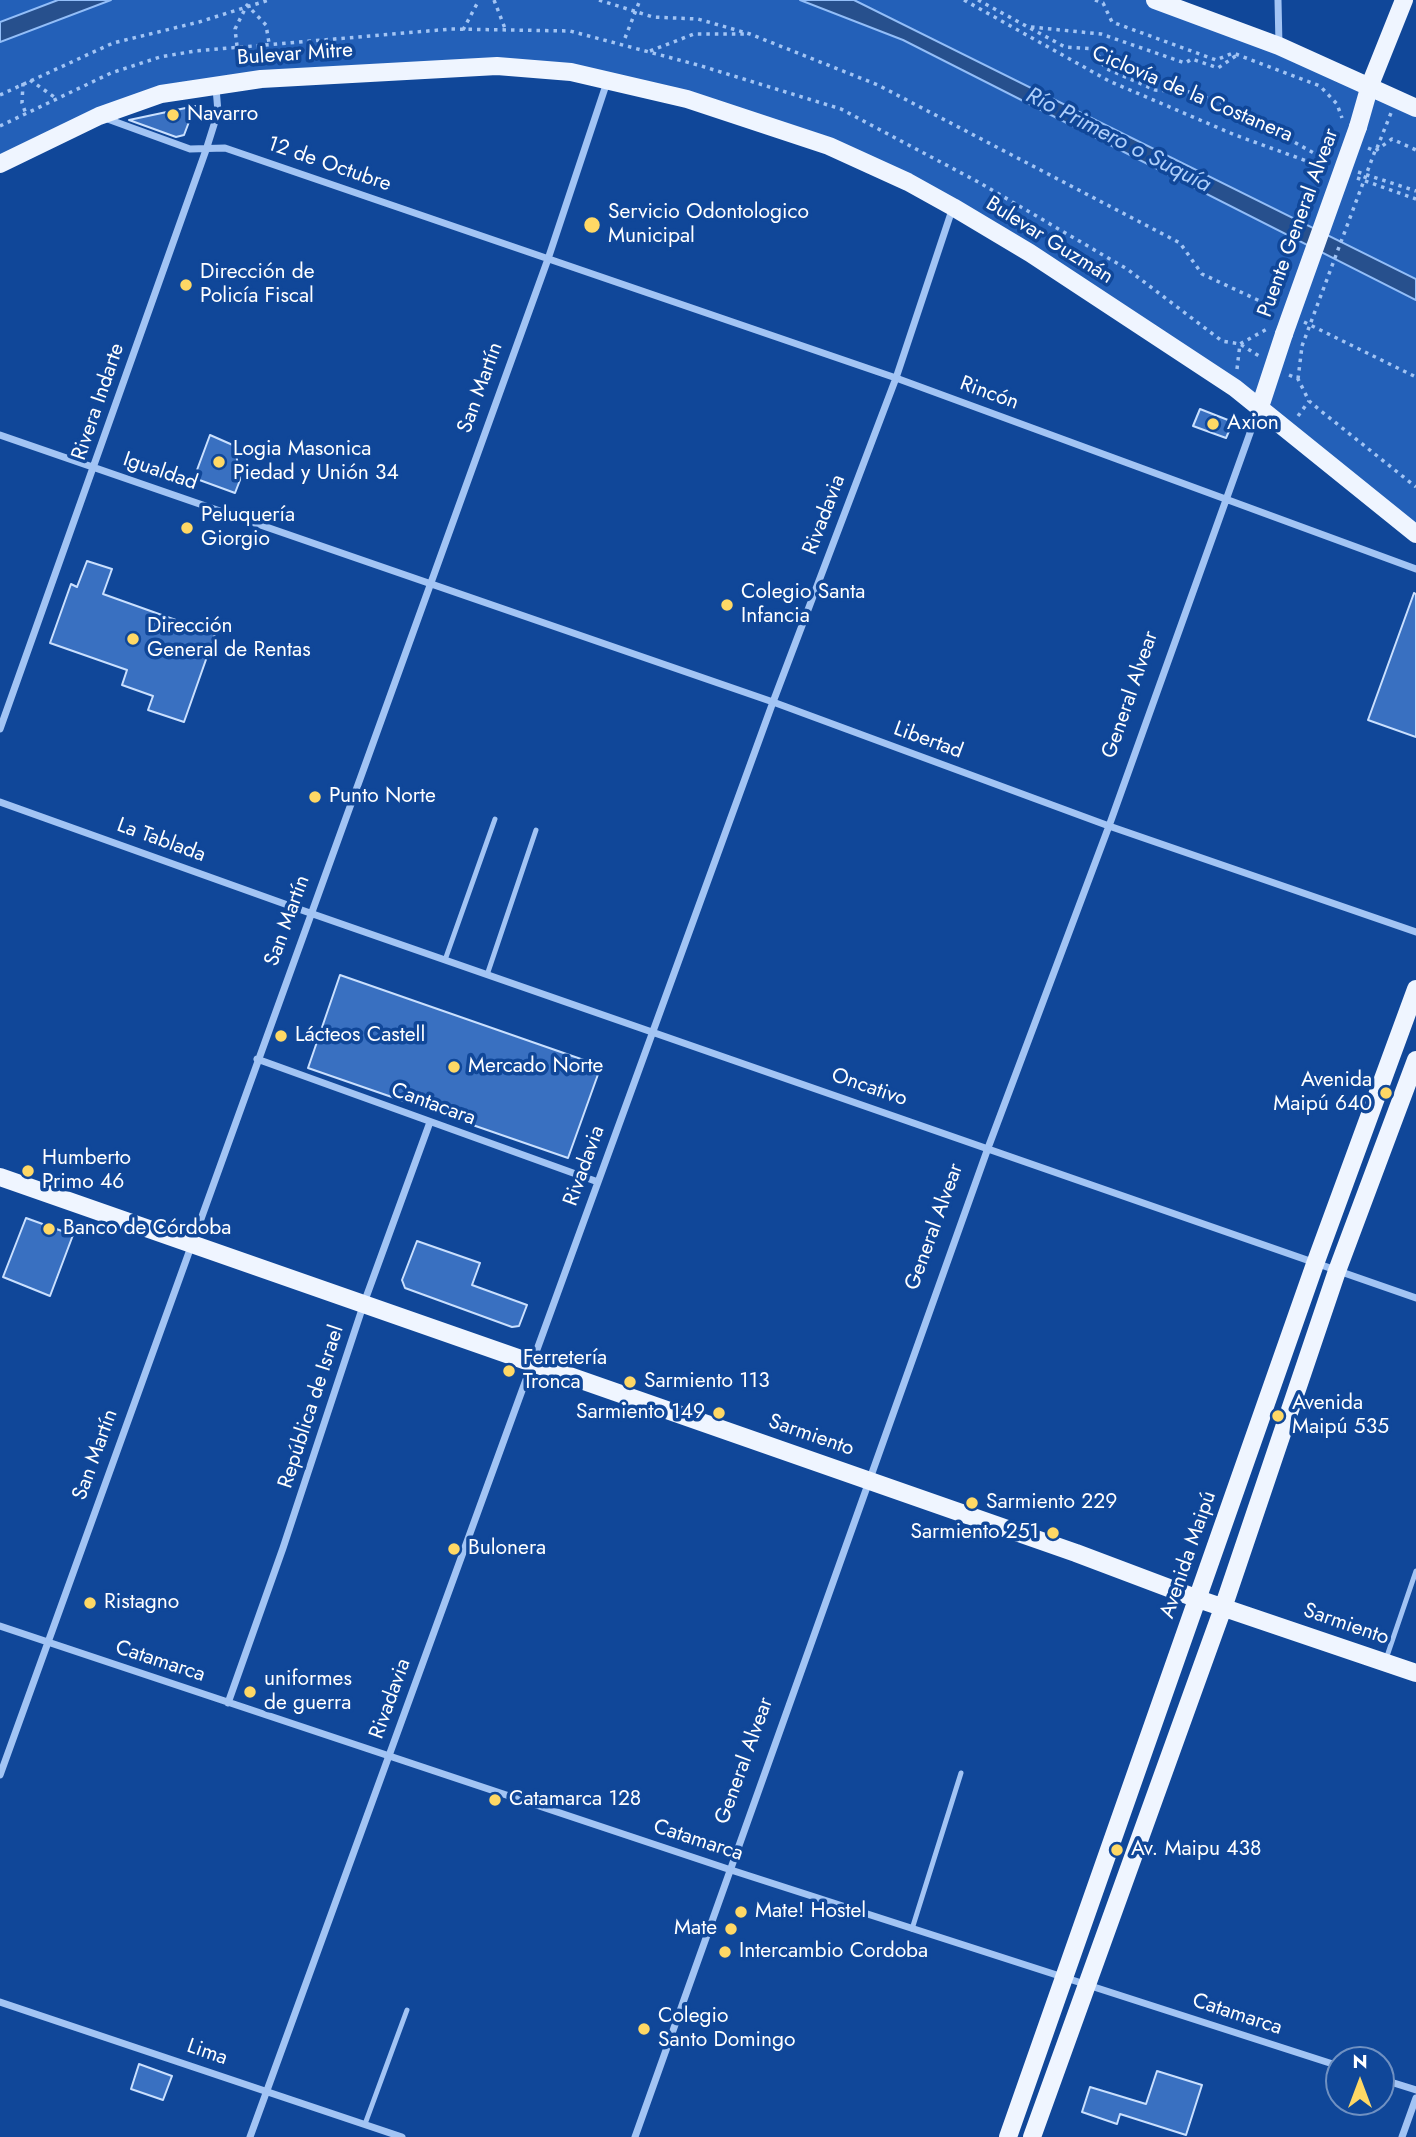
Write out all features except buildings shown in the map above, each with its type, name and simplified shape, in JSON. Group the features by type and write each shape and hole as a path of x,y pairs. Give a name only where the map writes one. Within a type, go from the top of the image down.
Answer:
{"main road":[{"path":"1155,0 1279,46 1416,108"},
{"path":"1355,134 1370,85 1404,0"},
{"name":"Bulevar Mitre","path":"0,164 99,116 161,94 215,84 297,76 497,66 571,72 608,79"},
{"name":"Bulevar Guzmán","path":"608,79 783,128 874,165 953,207 1030,253 1235,388 1416,534"},
{"name":"Puente General Alvear","path":"1277,329 1355,134"},
{"name":"General Alvear","path":"1260,407 1273,366 1277,329"},
{"name":"Avenida Maipú","path":"1008,2137 1315,1264 1416,989"},
{"path":"1032,2137 1223,1608 1337,1271 1416,1060"},
{"name":"Sarmiento","path":"0,1177 532,1362 1223,1608 1416,1673"}],"street":[{"path":"1278,0 1279,46"},
{"name":"San Martín","path":"0,1775 429,582 548,259 608,79"},
{"name":"Rivera Indarte","path":"0,729 206,150 218,112 215,84"},
{"name":"12 de Octubre","path":"99,116 190,149 225,148 548,259"},
{"name":"Rivadavia","path":"250,2137 773,702 896,378 953,207"},
{"name":"Rincón","path":"548,259 896,378 1416,569"},
{"name":"General Alvear","path":"635,2137 988,1148 1109,826 1224,499 1260,407"},
{"name":"Igualdad","path":"0,435 429,582"},
{"name":"Libertad","path":"429,582 773,702 1109,826 1416,932"},
{"name":"La Tablada","path":"0,802 310,913"},
{"name":"Oncativo","path":"310,913 1416,1298"},
{"name":"Cantacara","path":"257,1059 598,1182"},
{"name":"República de Israel","path":"228,1703 283,1548 364,1303 430,1122"},
{"name":"Catamarca","path":"0,1626 730,1870 1325,2061"},
{"name":"Lima","path":"0,2002 402,2137"},
{"path":"1395,2083 1416,2090"},
{"path":"1402,2137 1416,2098"}],"lane":[{"path":"445,960 495,819"},
{"path":"488,975 536,830"},
{"path":"1385,1662 1416,1571"},
{"path":"912,1929 961,1773"},
{"path":"365,2124 407,2010"}],"path":[{"path":"0,95 113,43 180,27 269,0"},
{"path":"463,30 479,0"},
{"path":"494,0 506,31"},
{"path":"599,0 653,17 698,19 781,43 878,85 1180,243 1202,274 1277,309"},
{"path":"625,38 640,0"},
{"name":"Ciclovía de la Costanera","path":"964,0 1108,81 1235,135 1337,171"},
{"path":"978,0 1065,47 1095,49 1105,68 1155,89 1189,92 1228,104 1334,163"},
{"path":"1095,0 1102,3 1112,22 1216,60 1233,52 1320,86 1329,93 1342,118 1339,135 1355,134 1375,151"},
{"path":"247,5 266,25 270,43"},
{"path":"237,46 235,29 247,5"},
{"path":"1009,23 1101,34 1185,63 1192,59 1218,68 1259,40"},
{"path":"0,126 110,73 160,57 270,43 463,30 570,31 648,51 841,109 979,183 1127,269 1222,341 1240,344 1298,379"},
{"path":"648,51 694,34 750,34"},
{"path":"30,80 57,99"},
{"path":"23,83 22,103 26,114"},
{"path":"1397,99 1302,346 1298,379 1309,401 1416,487"},
{"path":"1375,151 1392,139 1416,149"},
{"path":"1356,171 1416,191"},
{"path":"1349,176 1416,199"},
{"path":"1301,321 1416,377"},
{"path":"1240,344 1266,330 1277,329"},
{"path":"1235,388 1240,344"}],"shaded area":[{"path":"0,0 58,0 0,22"},
{"path":"111,0 800,0 879,29 1416,300 1416,534 1288,432 1030,253 783,128 539,69 185,89 0,164 0,42"},
{"path":"854,0 1155,0 1416,108 1416,279"}],"water":[{"path":"58,0 111,0 0,42 0,22"},
{"name":"Río Primero o Suquía","path":"800,0 854,0 1416,279 1416,300 903,40"}],"place":[{"name":"Navarro","path":"173,115"},
{"name":"Servicio Odontologico Municipal","path":"592,225"},
{"name":"Dirección de Policía Fiscal","path":"186,285"},
{"name":"Axion","path":"1213,424"},
{"name":"Logia Masonica Piedad y Unión 34","path":"219,462"},
{"name":"Peluquería Giorgio","path":"187,528"},
{"name":"Colegio Santa Infancia","path":"727,605"},
{"name":"Dirección General de Rentas","path":"133,639"},
{"name":"Punto Norte","path":"315,797"},
{"name":"Lácteos Castell","path":"281,1036"},
{"name":"Mercado Norte","path":"454,1067"},
{"name":"Avenida Maipú 640","path":"1386,1093"},
{"name":"Humberto Primo 46","path":"28,1171"},
{"name":"Banco de Córdoba","path":"49,1229"},
{"name":"Ferretería Tronca","path":"509,1371"},
{"name":"Sarmiento 113","path":"630,1382"},
{"name":"Sarmiento 149","path":"719,1413"},
{"name":"Avenida Maipú 535","path":"1278,1416"},
{"name":"Sarmiento 229","path":"972,1503"},
{"name":"Sarmiento 251","path":"1053,1533"},
{"name":"Bulonera","path":"454,1549"},
{"name":"Ristagno","path":"90,1603"},
{"name":"uniformes de guerra","path":"250,1692"},
{"name":"Catamarca 128","path":"495,1800"},
{"name":"Av. Maipu 438","path":"1117,1850"},
{"name":"Mate! Hostel","path":"741,1912"},
{"name":"Mate","path":"731,1929"},
{"name":"Intercambio Cordoba","path":"725,1952"},
{"name":"Colegio Santo Domingo","path":"644,2029"}]}
